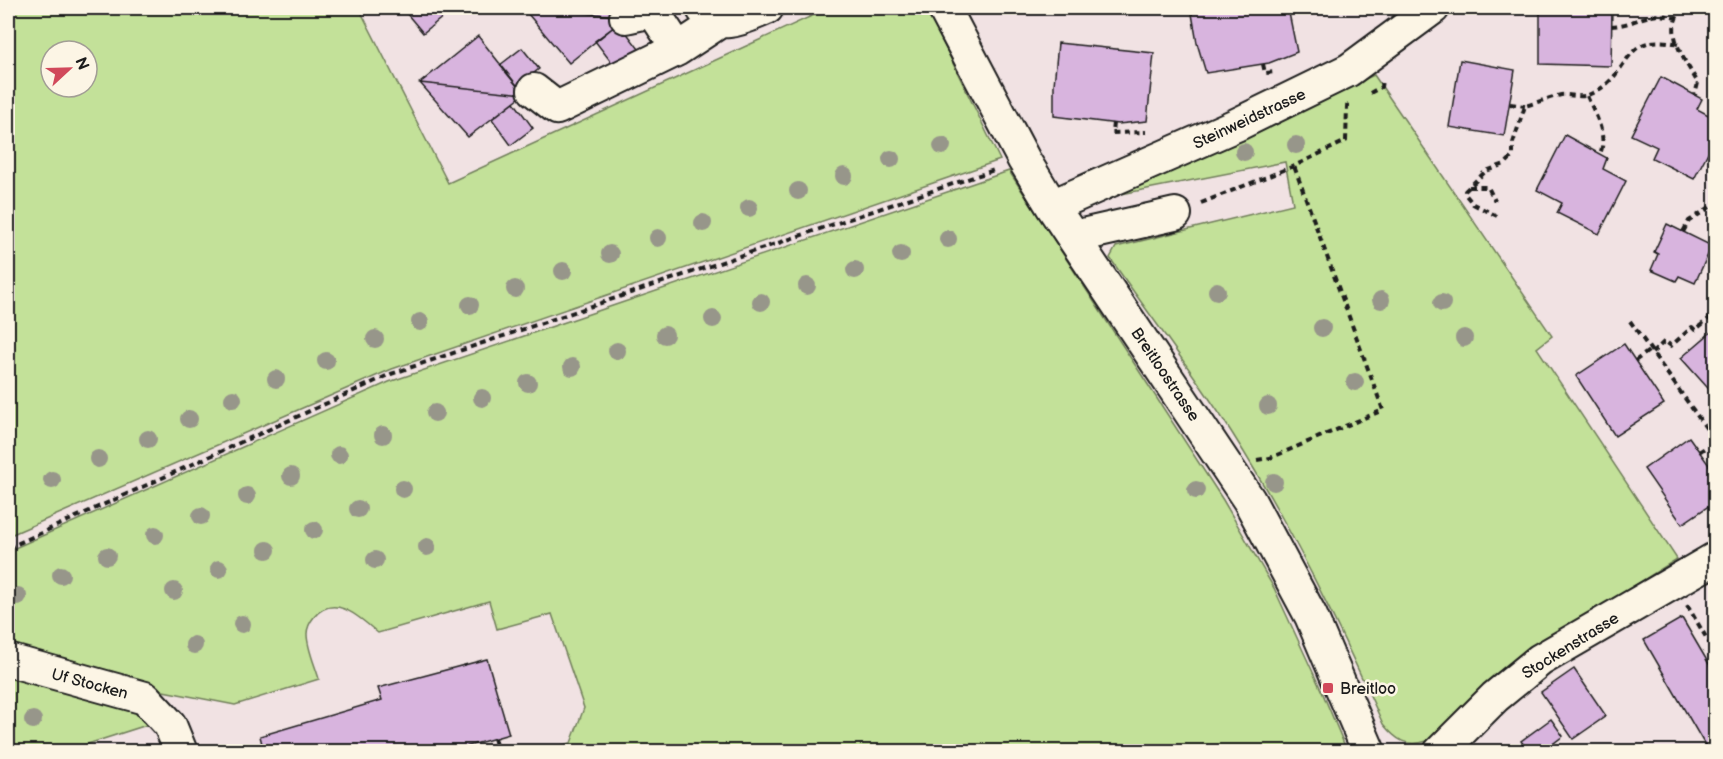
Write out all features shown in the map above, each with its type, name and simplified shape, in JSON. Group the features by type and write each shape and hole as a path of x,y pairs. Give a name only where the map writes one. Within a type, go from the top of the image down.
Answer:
{"street":[{"path":"534,90 557,108 678,49 710,15 734,21 767,8"},
{"name":"Breitloostrasse","path":"944,8 1024,160 1052,206 1249,500 1311,616 1369,752"},
{"name":"Steinweidstrasse","path":"1052,206 1236,125 1349,70 1433,8"},
{"path":"627,17 653,11 678,49"},
{"path":"1072,237 1175,214"},
{"name":"Stockenstrasse","path":"1440,752 1495,697 1540,660 1716,558"},
{"name":"Uf Stocken","path":"8,660 145,698 170,725 181,752"}],"path":[{"path":"1684,8 1676,18 1673,31 1698,83 1695,95"},
{"path":"1611,26 1630,23 1647,15 1660,14 1676,18"},
{"path":"1510,104 1524,106 1563,95 1587,96 1611,79 1639,44 1657,39 1678,44"},
{"path":"1364,96 1381,87 1383,73"},
{"path":"1587,96 1601,127 1603,147 1600,154"},
{"path":"1175,214 1294,166 1346,141 1347,106 1355,101"},
{"path":"1497,216 1473,204 1465,194 1486,171 1505,164 1513,156 1513,143 1524,106"},
{"path":"1113,123 1112,133 1151,131"},
{"path":"8,548 392,374 1024,160"},
{"path":"1270,458 1383,410 1294,166"},
{"path":"1469,187 1488,187 1496,201"},
{"path":"1683,232 1689,221 1716,203"},
{"path":"1635,361 1665,341 1671,346 1692,327 1695,330 1716,313"},
{"path":"1630,321 1713,434 1715,442 1699,452"},
{"path":"1673,583 1716,654"},
{"path":"494,738 498,752"}],"green space":[{"path":"8,8 359,8 448,183 829,8 926,8 1000,160 392,369 8,536"},
{"path":"1374,75 1552,336 1537,348 1677,559 1513,662 1427,741 1414,744 1397,738 1383,724 1313,576 1254,468 1203,388 1110,258 1116,247 1293,204 1285,162 1101,198"},
{"path":"1009,171 1223,500 1274,588 1347,751 541,751 571,743 584,708 552,614 497,629 489,601 378,633 348,610 330,607 322,610 311,621 307,634 319,679 235,705 158,690 8,648 8,551 389,382"},
{"path":"8,666 139,704 153,723 66,751 8,751"}],"building":[{"path":"402,8 454,8 423,33"},
{"path":"523,8 535,8 626,17 569,63"},
{"path":"535,8 619,8 626,17"},
{"path":"1191,8 1288,8 1297,52 1269,63 1206,73 1197,43"},
{"path":"1540,8 1612,8 1611,66 1540,64"},
{"path":"619,23 639,49 615,67 595,41"},
{"path":"478,36 524,94 420,83"},
{"path":"1058,43 1154,53 1147,121 1118,124 1054,116"},
{"path":"522,48 539,69 517,86 500,65"},
{"path":"1460,60 1515,70 1504,136 1449,127"},
{"path":"1661,77 1702,99 1697,109 1716,119 1716,137 1694,179 1652,158 1657,147 1631,135"},
{"path":"420,83 524,94 468,137"},
{"path":"514,102 533,128 511,145 492,119"},
{"path":"1565,135 1607,158 1603,169 1626,181 1599,234 1557,213 1562,203 1537,190"},
{"path":"1667,224 1712,246 1695,283 1679,276 1676,281 1651,270 1658,254 1654,252"},
{"path":"1716,328 1716,395 1715,396 1681,358"},
{"path":"1624,344 1664,404 1615,436 1576,376"},
{"path":"1689,437 1716,475 1716,501 1682,524 1644,469"},
{"path":"1682,618 1716,676 1716,752 1709,752 1644,640"},
{"path":"487,659 509,734 448,752 421,752 420,747 406,752 264,752 260,736 382,700 378,688"},
{"path":"1574,669 1606,716 1573,739 1541,692"},
{"path":"1551,719 1563,736 1542,752 1529,752 1521,741"}],"place":[{"name":"Breitloo","path":"1328,688"}]}
